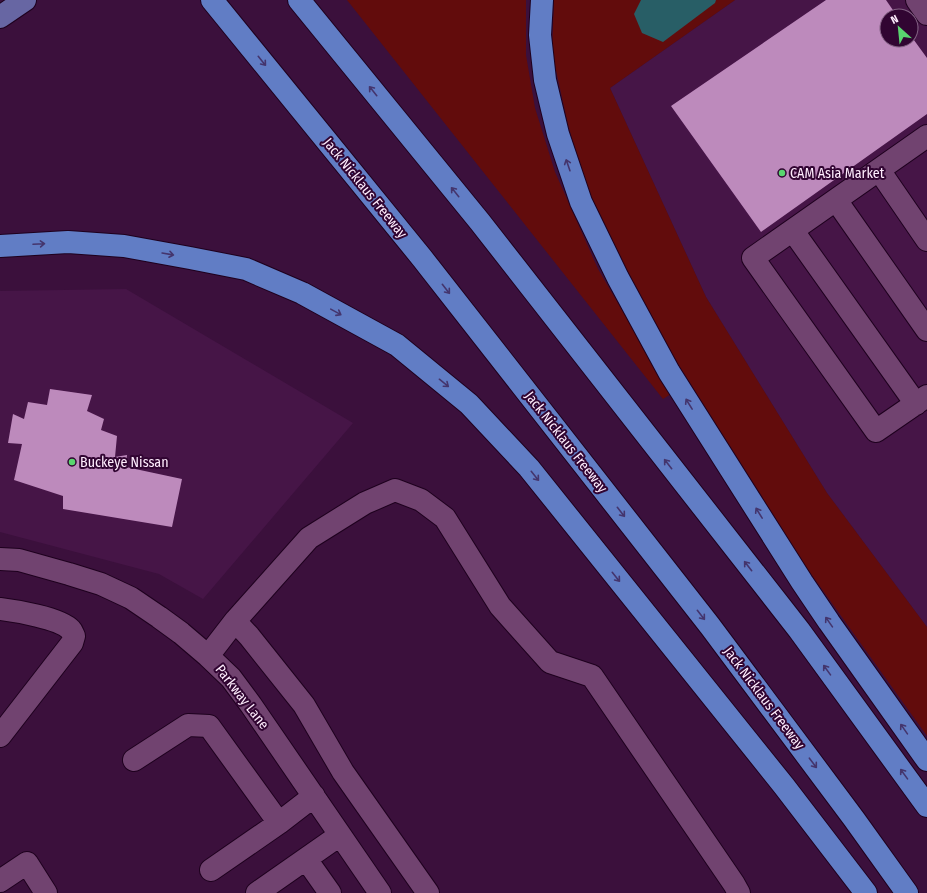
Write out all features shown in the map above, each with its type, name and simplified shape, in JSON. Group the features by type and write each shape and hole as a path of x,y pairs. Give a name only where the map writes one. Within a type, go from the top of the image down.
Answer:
{"highway":[{"path":"202,0 238,31"},
{"name":"Jack Nicklaus Freeway","path":"212,0 422,258 710,626 854,819 907,893"},
{"path":"299,0 480,222 789,618 927,806"},
{"path":"542,0 540,35 545,80 558,134 581,202 618,278 669,372 802,582 927,760"},
{"path":"0,246 68,242 124,246 246,269 302,293 397,345 469,404 529,468 784,786 866,893"}],"main road":[{"path":"0,17 25,0"}],"street":[{"path":"917,0 927,14"},
{"path":"793,231 921,400 876,431 753,258 879,170 924,143"},
{"path":"879,170 927,240"},
{"path":"836,200 927,330"},
{"path":"208,656 235,621 309,538 365,503 395,490 421,500 445,518 500,606 550,662 592,676 739,893"},
{"name":"Parkway Lane","path":"0,559 19,560 100,584 131,598 159,616 208,656 231,678 251,705 380,893"},
{"path":"0,609 39,616 60,623 70,629 74,636 72,642 0,736"},
{"path":"235,621 249,636 304,705 343,772 428,893"},
{"path":"134,760 188,725 209,726 279,823"},
{"path":"211,870 279,823 314,796"},
{"path":"257,893 340,835"},
{"path":"306,859 330,893"},
{"path":"0,881 27,863 46,893"}],"shaded area":[{"path":"347,0 526,0 526,55 535,108 555,172 598,269 671,394 663,399"},
{"path":"554,0 735,0 610,88 706,297 827,493 927,627 927,736 806,567 673,356 625,270 587,190 568,125 552,52"},
{"path":"641,0 716,0 715,3 663,42 642,33 634,14"},
{"path":"735,0 927,0 927,627 827,493 706,297 610,88"},
{"path":"126,289 353,423 203,599 159,574 0,532 0,291"}],"building":[{"name":"CAM Asia Market","path":"826,0 886,0 892,8 879,8 879,48 919,47 927,58 927,114 761,232 671,106"},
{"name":"Buckeye Nissan","path":"50,389 92,395 87,411 104,419 101,430 117,436 115,457 127,455 126,467 182,479 172,527 63,509 63,496 14,480 22,444 8,443 13,414 24,419 28,402 47,405"}],"place":[{"name":"CAM Asia Market","path":"782,173"},
{"name":"Buckeye Nissan","path":"72,462"}]}
